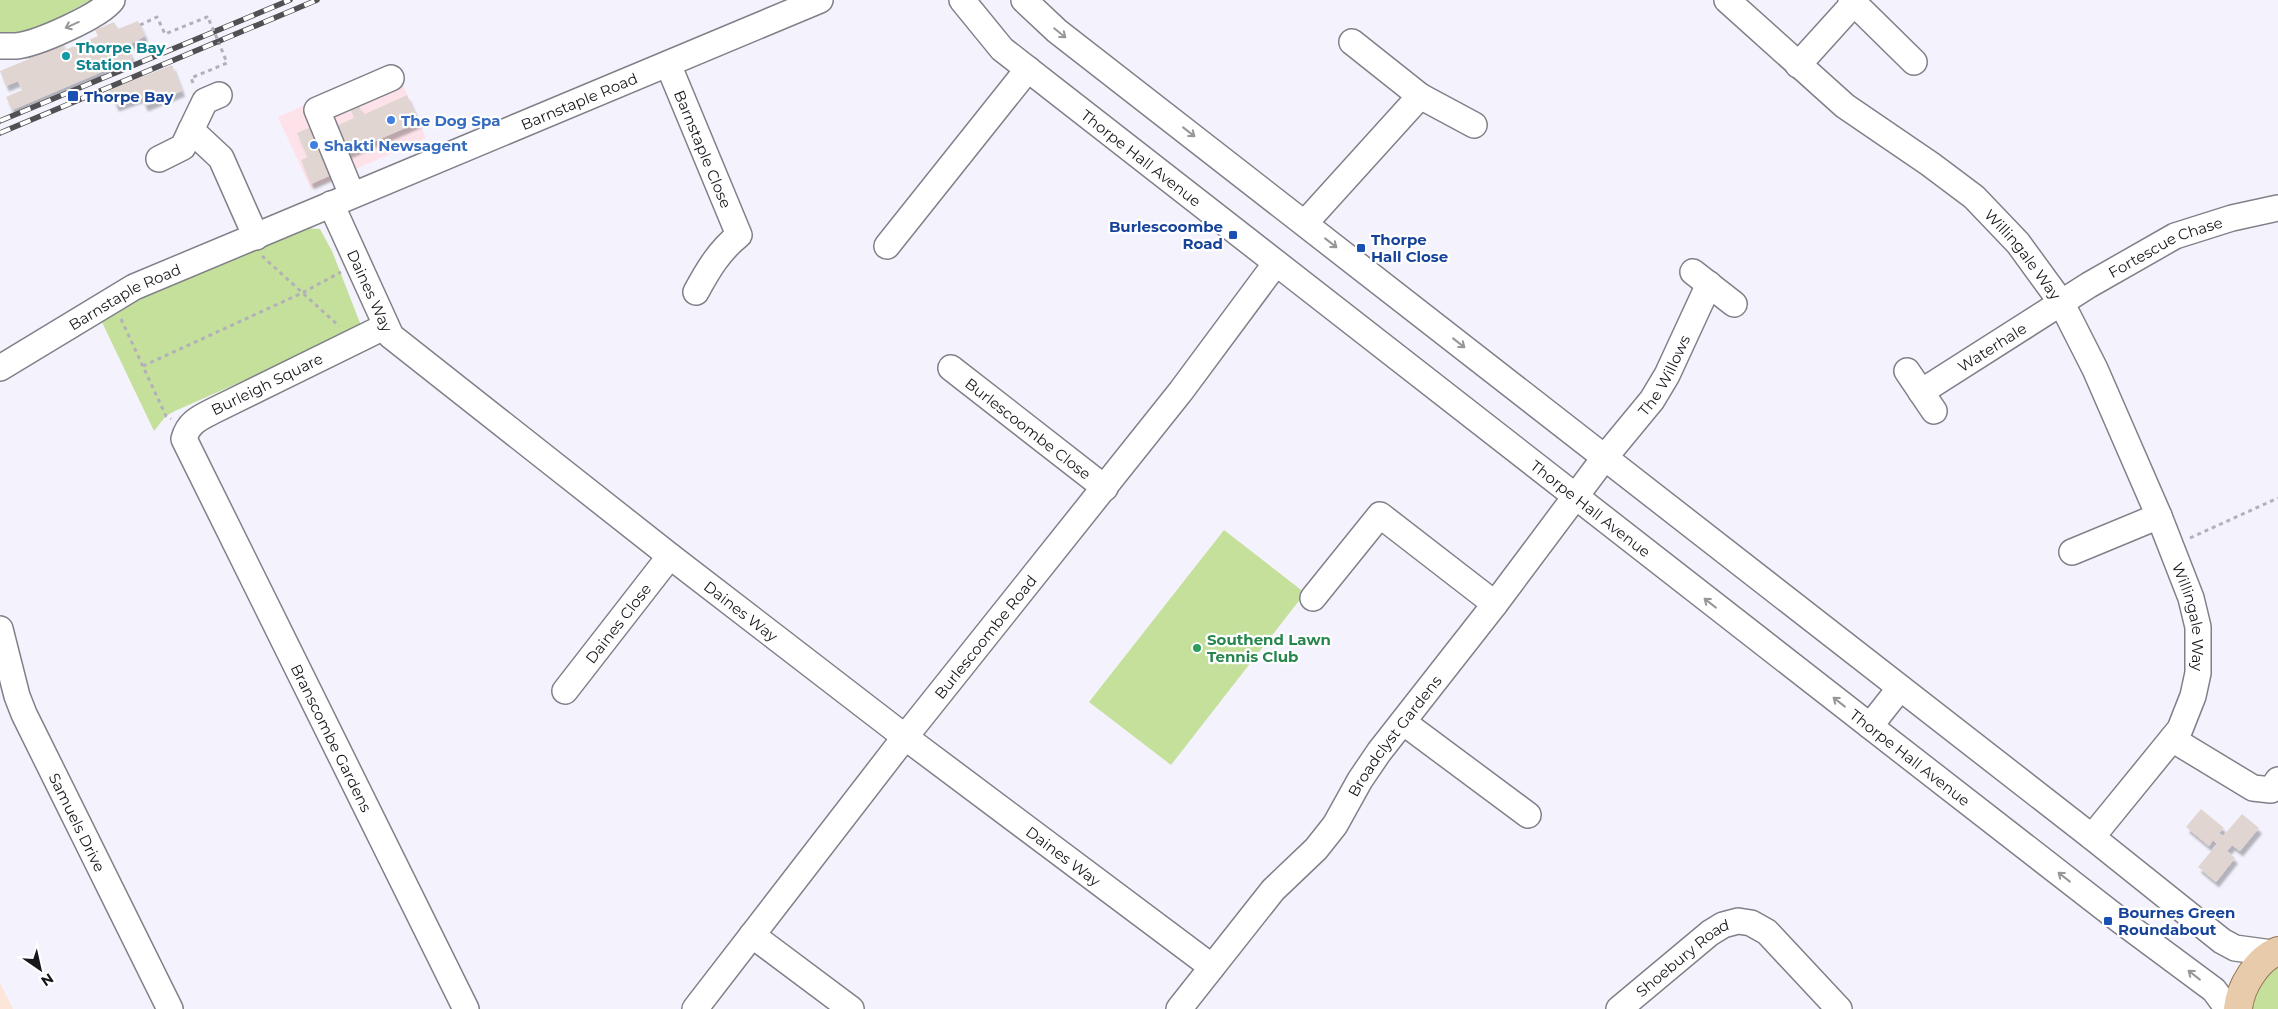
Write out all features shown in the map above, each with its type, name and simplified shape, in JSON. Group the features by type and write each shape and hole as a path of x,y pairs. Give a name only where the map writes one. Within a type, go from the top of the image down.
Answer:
{"main road":[{"path":"2238,1009 2244,987 2256,968 2275,952"}],"street":[{"path":"0,46 17,46 41,39 100,12 112,0"},
{"name":"Barnstaple Road","path":"0,368 111,299 134,287 820,0"},
{"name":"Thorpe Hall Avenue","path":"962,0 1002,48 1028,69 1575,498 2117,918 2214,990 2228,1009"},
{"path":"1024,0 1058,31 2092,837 2222,941 2235,948 2275,952"},
{"name":"Willingale Way","path":"1727,0 1798,66 1845,106 1930,164 1974,197 2018,243 2061,302 2095,369 2159,516 2191,598 2198,627 2200,652 2193,696 2180,729 2092,837"},
{"path":"1798,66 1852,2 1914,62"},
{"path":"1352,42 1420,96 1474,125"},
{"name":"Barnstaple Close","path":"668,64 739,235 713,260 696,292"},
{"path":"887,246 1028,69"},
{"name":"Daines Way","path":"391,78 317,110 356,263 391,336 670,556 905,737 1212,967"},
{"path":"159,159 183,147 205,101 219,95"},
{"path":"1305,223 1420,96"},
{"path":"191,130 221,158 256,237"},
{"name":"Fortescue Chase","path":"2061,302 2175,236 2232,218 2278,208"},
{"name":"Burlescoombe Road","path":"695,1009 905,737 1181,391 1276,263"},
{"name":"The Willows","path":"1605,457 1652,400 1667,375 1701,278 1734,304"},
{"name":"Waterhale","path":"1907,371 1928,402 2061,302"},
{"name":"Burleigh Square","path":"187,429 196,420 213,411 386,326"},
{"name":"Burlescoombe Close","path":"951,368 1105,488"},
{"name":"Branscombe Gardens","path":"187,429 184,439 466,1009"},
{"name":"Broadclyst Gardens","path":"1179,1009 1273,890 1316,848 1335,825 1360,780 1605,457"},
{"path":"1313,598 1380,515 1495,604"},
{"path":"2072,552 2159,516"},
{"name":"Daines Close","path":"565,691 670,556"},
{"name":"Samuels Drive","path":"0,629 17,696 24,714 170,1009"},
{"path":"1870,726 1900,688"},
{"path":"1403,722 1528,815"},
{"path":"2172,739 2253,788 2271,790 2278,780"},
{"name":"Shoebury Road","path":"1619,1009 1710,933 1724,925 1738,921 1752,923 1767,932 1839,1009"},
{"path":"752,934 851,1009"}],"path":[{"path":"140,25 157,17 165,34 207,17 227,63 191,78"},
{"path":"256,237 263,258 356,341"},
{"path":"143,366 302,293 356,263"},
{"path":"111,299 166,416 187,429"},
{"path":"2171,547 2278,498"}],"shaded area":[{"path":"395,66 426,138 311,189 278,117"},
{"path":"0,983 13,1009 0,1009"}],"green space":[{"path":"0,0 90,0 25,37 0,39"},
{"path":"306,228 320,229 332,251 362,328 175,411 166,416 154,431 99,316 114,305"},
{"name":"Southend Lawn Tennis Club","path":"1224,530 1305,593 1171,765 1089,702"},
{"path":"2278,966 2278,1009 2250,1009 2260,985"}],"building":[{"path":"138,21 145,36 127,46 132,59 12,110 6,97 22,90 18,81 6,86 0,71 29,59 27,53 60,39 65,50 98,36 95,30 114,22 118,29"},
{"name":"Thorpe Bay Station","path":"172,65 182,91 145,106 141,97 116,106 109,90"},
{"path":"407,95 419,122 341,156 330,129 354,118 351,110 359,106 363,115"},
{"name":"Shakti Newsagent","path":"311,127 338,172 311,184 301,160 308,157 297,133"},
{"path":"2201,809 2224,828 2219,833 2223,836 2242,814 2259,828 2240,851 2232,845 2227,851 2235,858 2216,882 2198,867 2217,844 2213,840 2209,846 2186,827"}],"railway":[{"path":"0,121 290,0"},
{"path":"0,133 317,0"}],"place":[{"name":"Thorpe Bay Station","path":"66,56"},
{"name":"Thorpe Bay","path":"73,96"},
{"name":"The Dog Spa","path":"391,120"},
{"name":"Shakti Newsagent","path":"314,145"},
{"name":"Burlescoombe Road","path":"1233,235"},
{"name":"Thorpe Hall Close","path":"1361,248"},
{"name":"Southend Lawn Tennis Club","path":"1197,648"},
{"name":"Bournes Green Roundabout","path":"2108,921"}]}
